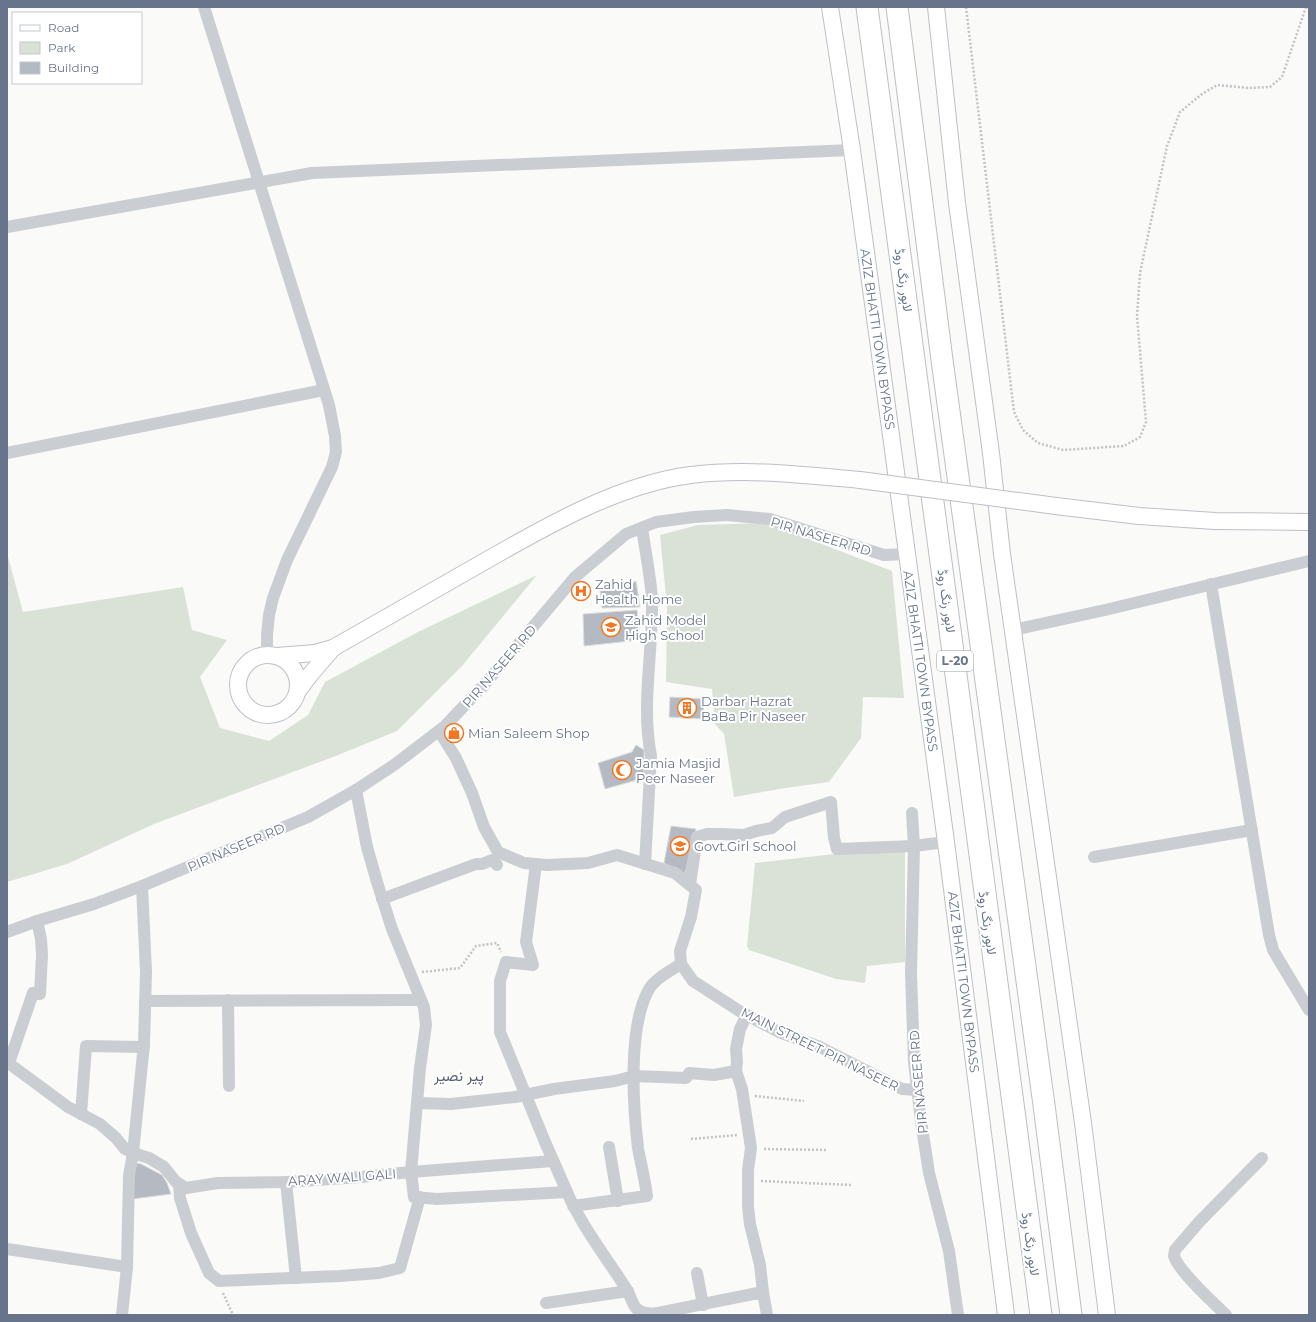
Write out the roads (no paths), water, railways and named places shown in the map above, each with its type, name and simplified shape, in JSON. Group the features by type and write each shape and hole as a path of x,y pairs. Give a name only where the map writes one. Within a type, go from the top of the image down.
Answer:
{"highway":[{"name":"لاہور رنگ روڈ","path":"867,7 950,618 984,890 1041,1315"},
{"name":"لاہور رنگ روڈ","path":"897,7 942,360 1044,1105 1071,1315"}],"street":[{"path":"204,7 324,390 335,436 336,452 332,467 287,560 273,598 268,628 272,655"},
{"name":"AZIZ BHATTI TOWN BYPASS","path":"830,7 852,150 946,842 1006,1315"},
{"path":"936,7 957,203 991,453 1002,554 1083,1123 1107,1315"},
{"path":"7,227 312,173 852,150"},
{"path":"7,453 324,390"},
{"path":"272,655 285,660 292,666 298,678 298,691 295,700 289,708 280,713 261,715 244,705 239,696 237,687 238,677 242,668 249,661 258,656 272,655 309,653 333,648 541,529 624,492 653,483 689,475 726,471 762,471 860,480 1139,516 1215,521 1309,522"},
{"name":"PIR NASEER RD","path":"7,932 37,921 94,904 142,886 308,817 356,790 445,726 484,685 576,577 626,534 656,522 694,517 727,515 770,519 884,555 906,554"},
{"path":"642,528 652,599 648,706 649,743 651,756 646,864"},
{"path":"1013,630 1105,610 1309,561"},
{"path":"1211,584 1269,935 1273,950 1309,1010"},
{"path":"298,691 333,648"},
{"path":"439,731 456,758 472,793 484,826 498,852 524,863 536,864 588,863 617,855 674,873 696,890 691,917 680,952 681,964 660,977 648,989 638,1018 635,1044 634,1076 638,1148 647,1196 573,1206"},
{"path":"356,790 367,847 382,899 409,974 424,1007 426,1025 411,1172 553,1161"},
{"path":"690,884 698,837 706,834 744,835 772,828 785,817 831,802 834,838 837,850 914,846 946,842"},
{"name":"PIR NASEER RD","path":"912,813 914,846 911,973 914,1062 929,1173 949,1251 958,1315"},
{"path":"1094,856 1252,830"},
{"path":"382,899 476,864 482,864 492,860 497,865"},
{"path":"536,864 526,942 533,965 506,962 500,981 500,1032 525,1095 573,1206 628,1291 632,1312 658,1313 763,1292"},
{"path":"122,1315 128,1267 129,1176 133,1153 144,1047 146,972 142,886"},
{"path":"37,921 41,939 42,955 40,994 33,993 8,1062 68,1107 100,1124 116,1138 125,1149 149,1158 164,1167 179,1184 180,1198 191,1233 209,1273 219,1281 379,1273 400,1268 420,1197 437,1199 567,1192"},
{"name":"MAIN STREET PIR NASEER","path":"681,964 693,981 747,1015 779,1032 820,1047 902,1089 917,1090"},
{"path":"228,1000 229,1086"},
{"path":"146,1001 421,1000"},
{"path":"747,1015 740,1029 736,1049 736,1071 742,1095 751,1148 748,1180 748,1207 750,1224 760,1265 767,1315"},
{"path":"81,1114 86,1046 144,1047"},
{"path":"418,1103 451,1104 525,1095 554,1089 615,1081 634,1076 686,1078 689,1073 714,1074 736,1071"},
{"path":"608,1147 618,1201"},
{"path":"1226,1315 1192,1282 1181,1268 1174,1256 1175,1250 1200,1221 1262,1158"},
{"name":"ARAY WALI GALI","path":"179,1184 186,1188 218,1183 286,1182 411,1172 414,1196 420,1197"},
{"path":"286,1182 296,1278"},
{"path":"7,1249 128,1267"},
{"path":"697,1273 703,1305"},
{"path":"546,1303 628,1291"}],"place":[{"name":"Zahid Health Home","path":"581,591"},
{"name":"Zahid Model High School","path":"611,627"},
{"name":"Darbar Hazrat BaBa Pir Naseer","path":"687,708"},
{"name":"Mian Saleem Shop","path":"454,733"},
{"name":"Jamia Masjid Peer Naseer","path":"622,770"},
{"name":"Govt.Girl School","path":"680,846"}],"district":[{"name":"پیر نصیر","path":"459,1076"}]}
